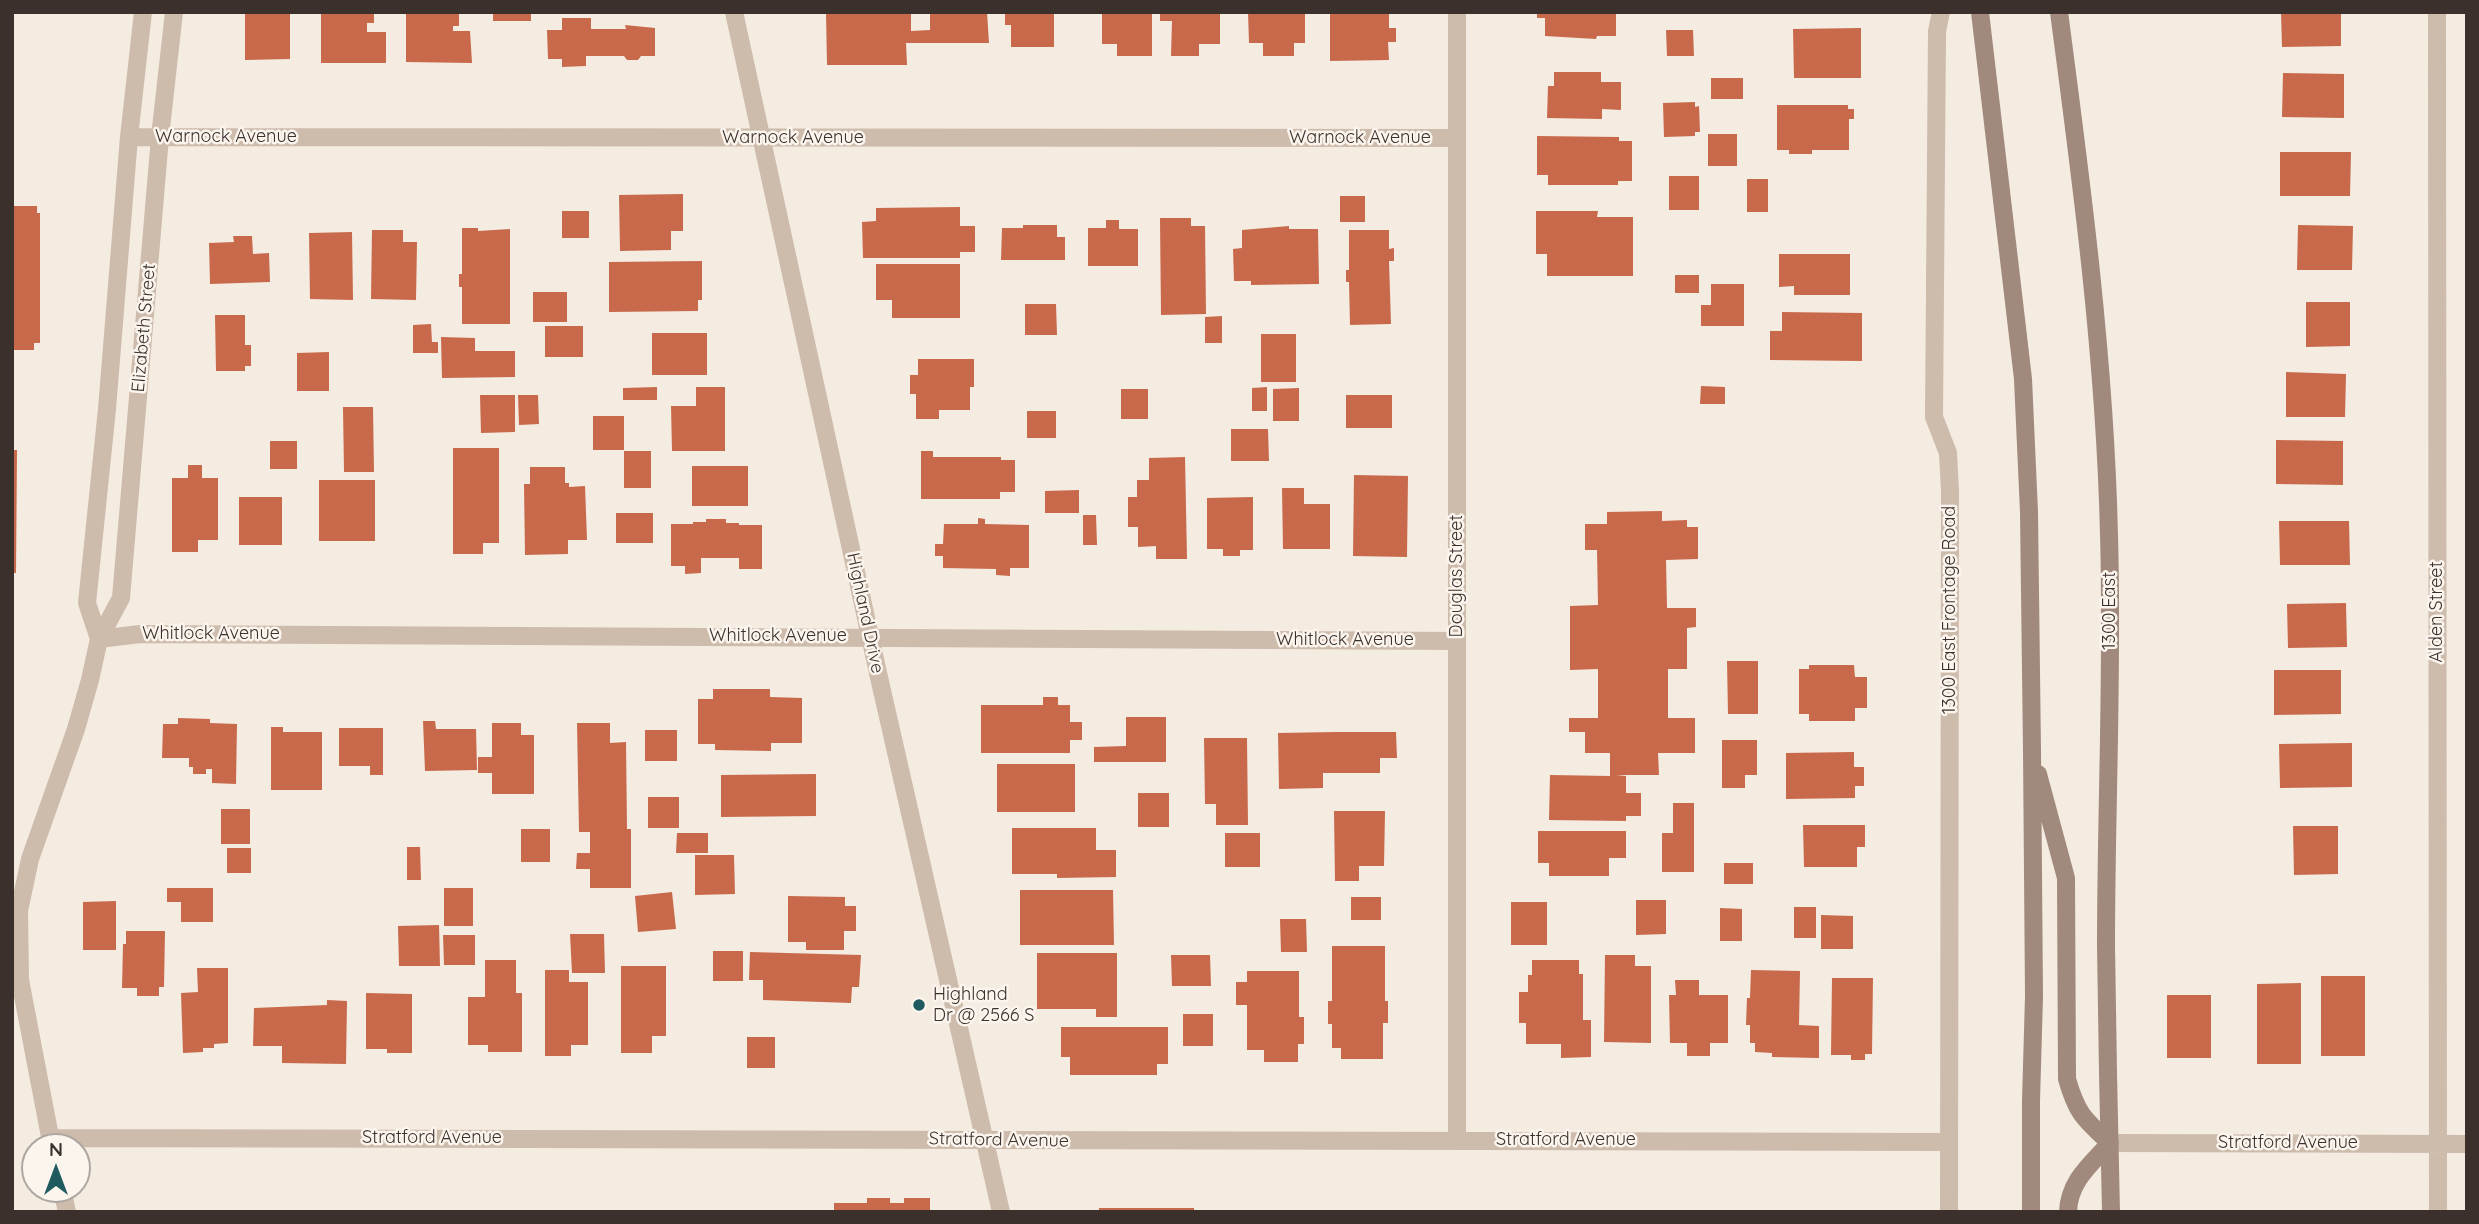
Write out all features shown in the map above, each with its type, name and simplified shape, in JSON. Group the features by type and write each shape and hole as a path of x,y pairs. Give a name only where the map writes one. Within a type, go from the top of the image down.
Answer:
{"main road":[{"path":"1980,12 2023,379 2029,512 2034,996 2031,1212"},
{"name":"1300 East","path":"2059,12 2082,188 2101,373 2109,534 2110,746 2106,945 2110,1212"},
{"path":"2032,751 2066,878 2067,1079 2081,1116 2110,1143 2077,1180 2071,1191 2068,1212"}],"street":[{"name":"Elizabeth Street","path":"99,639 87,603 107,409 129,137 143,12"},
{"name":"Elizabeth Street","path":"49,1133 20,980 19,911 30,859 76,729 99,639 121,598 160,137 174,12"},
{"name":"Highland Drive","path":"734,12 870,636 1001,1212"},
{"name":"Douglas Street","path":"1457,12 1457,1139"},
{"name":"1300 East Frontage Road","path":"1941,12 1937,31 1934,417 1948,453 1951,610 1949,1212"},
{"name":"Alden Street","path":"2437,12 2438,1212"},
{"name":"Warnock Avenue","path":"129,137 1457,138"},
{"name":"Whitlock Avenue","path":"99,639 140,634 1457,641"},
{"name":"Stratford Avenue","path":"91,1142 1457,1139 1949,1142"},
{"name":"Stratford Avenue","path":"2110,1143 2467,1144"}],"building":[{"path":"245,12 290,12 290,59 245,60"},
{"path":"321,12 374,12 374,23 367,23 367,32 386,32 386,63 321,63"},
{"path":"406,12 459,12 459,26 453,26 453,31 470,31 472,63 406,62"},
{"path":"493,12 531,12 531,21 493,21"},
{"path":"930,12 987,12 989,43 906,43 907,65 827,65 826,13 911,13 911,31 930,30"},
{"path":"1005,12 1054,12 1054,47 1011,47 1011,25 1005,25"},
{"path":"1102,12 1152,12 1152,56 1117,56 1117,44 1102,44"},
{"path":"1160,12 1220,12 1220,44 1199,44 1199,56 1171,56 1172,21 1160,21"},
{"path":"1248,12 1305,12 1305,43 1294,43 1294,56 1263,56 1263,43 1249,43"},
{"path":"1330,12 1389,12 1389,28 1396,28 1396,42 1388,42 1389,60 1330,61"},
{"path":"1537,12 1616,12 1616,36 1597,36 1596,39 1545,36 1545,18 1537,18"},
{"path":"2281,12 2341,12 2341,46 2282,47"},
{"path":"562,18 591,18 591,29 626,29 625,25 655,28 655,56 627,60 624,56 586,56 586,66 562,67 562,59 548,59 547,30 562,30"},
{"path":"1861,28 1861,78 1794,78 1793,29"},
{"path":"1666,30 1693,30 1694,56 1667,56"},
{"path":"1554,72 1601,72 1601,82 1621,82 1621,110 1602,109 1602,119 1547,118 1548,86 1554,86"},
{"path":"2283,73 2344,74 2344,118 2282,117"},
{"path":"1711,78 1743,78 1743,99 1711,99"},
{"path":"1695,102 1695,107 1699,106 1700,132 1695,132 1695,136 1664,137 1663,103"},
{"path":"1777,105 1848,105 1848,109 1854,109 1854,119 1849,119 1849,150 1812,150 1812,154 1789,154 1789,150 1777,150"},
{"path":"1708,134 1737,134 1737,166 1708,166"},
{"path":"1537,136 1619,137 1619,141 1632,141 1632,181 1618,181 1618,185 1548,185 1548,175 1537,175"},
{"path":"2280,152 2351,152 2350,196 2280,196"},
{"path":"1669,176 1699,176 1699,210 1669,210"},
{"path":"1747,179 1768,179 1768,212 1747,212"},
{"path":"683,194 683,231 671,231 671,250 620,251 619,195"},
{"path":"1340,196 1365,196 1365,222 1340,222"},
{"path":"12,206 37,206 37,213 40,213 40,343 34,343 34,350 12,350"},
{"path":"960,207 960,226 975,226 975,252 960,252 960,258 863,258 862,222 876,221 876,208"},
{"path":"562,211 589,211 589,238 562,238"},
{"path":"1536,211 1598,211 1597,217 1633,217 1633,276 1547,276 1547,254 1536,254"},
{"path":"1160,218 1191,218 1191,226 1205,226 1206,314 1161,315"},
{"path":"1106,220 1119,220 1119,229 1138,229 1138,266 1088,266 1088,228 1106,228"},
{"path":"1023,225 1057,225 1057,237 1065,237 1065,260 1001,260 1002,228 1023,228"},
{"path":"2298,225 2353,226 2352,270 2297,270"},
{"path":"1289,226 1289,229 1318,229 1319,284 1251,285 1251,281 1234,281 1233,249 1242,248 1242,230"},
{"path":"462,228 478,228 478,231 510,229 510,324 462,324 462,287 459,287 459,274 462,274"},
{"path":"372,230 403,230 403,242 417,242 416,300 371,299"},
{"path":"1349,230 1389,230 1389,249 1394,248 1394,261 1389,261 1391,324 1350,325 1349,282 1346,282 1346,270 1349,270"},
{"path":"352,232 353,300 310,299 309,233"},
{"path":"233,236 252,236 253,254 269,253 270,282 210,284 209,243 234,242"},
{"path":"1779,254 1850,254 1850,295 1794,295 1794,286 1779,287"},
{"path":"702,261 702,300 698,300 698,311 609,312 609,262"},
{"path":"876,264 960,264 960,318 892,318 892,300 876,300"},
{"path":"1675,275 1699,275 1699,293 1675,293"},
{"path":"1711,284 1744,284 1744,326 1701,326 1701,305 1711,305"},
{"path":"533,292 567,292 567,322 533,322"},
{"path":"2306,302 2350,302 2350,346 2306,347"},
{"path":"1025,304 1056,304 1057,335 1025,335"},
{"path":"1782,312 1862,313 1862,361 1770,360 1770,331 1782,331"},
{"path":"215,315 245,315 245,345 251,345 251,366 245,366 245,371 216,371"},
{"path":"1222,316 1222,343 1205,343 1205,317"},
{"path":"431,324 432,342 438,342 438,353 413,353 413,325"},
{"path":"545,326 583,326 583,357 545,357"},
{"path":"652,333 707,333 707,375 652,375"},
{"path":"1261,334 1296,334 1296,382 1261,382"},
{"path":"441,337 475,338 475,351 515,351 515,377 442,378"},
{"path":"329,352 329,391 297,391 297,353"},
{"path":"918,359 974,359 974,387 970,387 970,410 939,410 939,419 916,419 916,394 910,394 910,375 918,375"},
{"path":"2286,372 2346,374 2345,417 2286,417"},
{"path":"1701,386 1725,387 1725,404 1700,404"},
{"path":"657,387 657,400 623,400 623,388"},
{"path":"696,387 725,387 725,451 672,451 671,406 696,406"},
{"path":"1267,387 1267,411 1252,411 1252,388"},
{"path":"1299,388 1299,421 1273,421 1273,389"},
{"path":"1121,389 1148,389 1148,419 1121,419"},
{"path":"480,395 515,395 515,432 481,433"},
{"path":"518,395 538,395 539,424 519,425"},
{"path":"1346,395 1392,395 1392,428 1346,428"},
{"path":"343,407 373,407 374,472 344,472"},
{"path":"1027,411 1056,411 1056,438 1027,438"},
{"path":"593,416 624,416 624,450 593,450"},
{"path":"1231,429 1268,429 1269,461 1231,461"},
{"path":"2276,440 2343,441 2343,485 2276,484"},
{"path":"270,441 297,441 297,469 270,469"},
{"path":"453,448 499,448 499,543 483,543 483,554 453,554"},
{"path":"12,450 17,450 16,573 12,573"},
{"path":"624,451 651,451 651,488 624,488"},
{"path":"921,451 933,451 933,457 1001,457 1001,460 1015,460 1015,492 1000,492 1000,499 921,499"},
{"path":"1185,457 1187,559 1156,559 1156,546 1138,547 1138,527 1128,527 1128,497 1137,497 1137,480 1149,480 1149,458"},
{"path":"188,465 202,465 202,478 218,478 218,540 198,540 198,552 172,552 172,478 188,478"},
{"path":"692,466 748,466 748,506 692,506"},
{"path":"530,467 565,467 565,483 569,483 569,487 585,486 587,540 568,540 568,554 525,555 524,484 530,484"},
{"path":"1354,475 1408,476 1407,557 1353,556"},
{"path":"319,480 375,480 375,541 319,541"},
{"path":"1282,488 1304,488 1304,504 1330,504 1330,549 1283,549"},
{"path":"1079,490 1079,513 1045,513 1045,491"},
{"path":"239,497 282,497 282,545 239,545"},
{"path":"1253,497 1253,550 1240,550 1240,556 1223,556 1223,549 1207,549 1207,498"},
{"path":"1662,511 1662,521 1687,520 1687,527 1698,527 1698,559 1666,560 1667,608 1696,608 1696,627 1687,628 1687,669 1668,669 1668,718 1695,718 1695,753 1658,753 1659,775 1616,775 1626,776 1626,793 1641,793 1641,816 1626,816 1626,821 1549,820 1550,775 1610,776 1610,753 1585,753 1585,732 1569,732 1569,718 1598,718 1598,669 1570,670 1570,606 1598,605 1597,550 1585,550 1585,524 1607,524 1607,512"},
{"path":"616,513 653,513 653,543 616,543"},
{"path":"1083,515 1096,515 1097,545 1083,545"},
{"path":"978,518 985,519 985,524 1029,525 1029,568 1010,568 1010,576 996,575 996,569 943,568 943,556 935,556 935,544 943,544 944,524 978,524"},
{"path":"706,519 726,519 726,523 739,525 762,525 762,569 739,569 739,558 701,558 701,573 685,574 685,566 671,566 671,524 693,524 706,522"},
{"path":"2279,521 2349,521 2350,565 2280,565"},
{"path":"2346,603 2347,647 2288,648 2287,604"},
{"path":"1727,661 1758,661 1758,714 1728,714"},
{"path":"1809,665 1854,665 1855,677 1867,677 1867,708 1855,708 1855,721 1809,721 1809,714 1799,714 1799,669 1809,669"},
{"path":"2274,670 2341,670 2341,714 2274,715"},
{"path":"713,689 770,689 770,697 802,698 802,743 771,743 771,751 715,750 715,744 698,744 698,699 713,699"},
{"path":"1043,697 1058,697 1058,705 1070,705 1070,722 1082,722 1082,740 1070,740 1070,753 981,753 981,705 1043,705"},
{"path":"1126,717 1166,717 1166,762 1094,762 1094,747 1126,746"},
{"path":"178,718 210,719 210,723 237,724 236,784 212,783 212,769 206,769 206,774 193,774 193,767 189,767 189,758 162,758 163,724 178,724"},
{"path":"423,721 435,721 436,729 476,729 477,770 425,771"},
{"path":"492,723 521,723 521,735 534,735 534,794 492,794 492,773 478,773 478,757 492,757"},
{"path":"577,723 610,723 610,743 626,742 631,888 590,888 590,869 576,869 577,853 590,853 590,832 579,832"},
{"path":"271,727 283,727 283,732 322,732 322,790 271,790"},
{"path":"339,728 383,728 383,775 370,775 370,766 339,766"},
{"path":"645,730 677,730 677,761 645,761"},
{"path":"1396,732 1397,758 1380,758 1380,773 1323,773 1323,788 1279,789 1278,733"},
{"path":"1204,738 1247,738 1248,825 1216,825 1216,804 1205,804"},
{"path":"1722,740 1757,740 1757,775 1745,775 1745,788 1722,788"},
{"path":"2352,743 2352,787 2280,788 2279,744"},
{"path":"1854,752 1854,767 1864,767 1864,786 1855,786 1855,798 1786,799 1786,753"},
{"path":"997,764 1075,764 1075,812 997,812"},
{"path":"816,774 816,816 721,817 721,775"},
{"path":"1138,793 1169,793 1169,827 1138,827"},
{"path":"648,797 679,797 679,828 648,828"},
{"path":"1673,803 1694,803 1694,872 1662,872 1662,833 1673,833"},
{"path":"221,809 250,809 250,844 221,844"},
{"path":"1334,811 1385,811 1384,866 1359,866 1359,881 1335,881"},
{"path":"1803,825 1865,825 1865,847 1857,847 1857,867 1804,867"},
{"path":"2293,826 2338,826 2338,874 2294,875"},
{"path":"1012,828 1096,828 1096,850 1116,850 1116,877 1057,878 1057,874 1012,874"},
{"path":"521,829 550,829 550,862 521,862"},
{"path":"1538,831 1626,831 1626,858 1609,858 1609,876 1549,876 1549,863 1538,863"},
{"path":"677,833 708,833 708,853 676,853"},
{"path":"1225,833 1260,833 1260,867 1225,867"},
{"path":"407,847 420,847 421,880 407,880"},
{"path":"227,848 251,848 251,873 227,873"},
{"path":"695,855 734,855 735,894 695,895"},
{"path":"1724,863 1753,863 1753,884 1724,884"},
{"path":"167,888 213,888 213,922 181,922 181,902 167,902"},
{"path":"444,888 473,888 473,926 444,926"},
{"path":"1020,890 1113,890 1114,945 1020,945"},
{"path":"672,892 676,929 638,932 635,896"},
{"path":"788,896 845,897 845,906 856,906 856,931 844,931 844,950 806,950 806,942 788,942"},
{"path":"1351,897 1381,897 1381,920 1351,920"},
{"path":"1636,900 1666,900 1666,934 1636,935"},
{"path":"116,901 116,950 83,950 83,902"},
{"path":"1511,902 1547,902 1547,945 1511,945"},
{"path":"1794,907 1816,907 1816,938 1794,938"},
{"path":"1720,908 1742,909 1742,941 1720,941"},
{"path":"1821,915 1853,916 1853,949 1821,949"},
{"path":"1280,919 1306,919 1307,952 1281,952"},
{"path":"439,925 440,966 399,966 398,926"},
{"path":"126,931 165,931 164,987 159,987 159,996 137,996 137,988 122,988"},
{"path":"570,934 604,934 605,973 572,973"},
{"path":"443,935 475,935 475,965 444,965"},
{"path":"1332,946 1385,946 1385,1001 1388,1001 1388,1023 1383,1023 1383,1059 1341,1059 1341,1048 1332,1048 1328,1001 1332,1001"},
{"path":"713,951 743,951 743,981 713,981"},
{"path":"750,952 861,955 859,987 852,987 851,1003 763,1000 763,980 749,980"},
{"path":"1037,953 1117,953 1117,1017 1096,1017 1096,1009 1037,1009"},
{"path":"1171,955 1210,955 1211,986 1172,986"},
{"path":"1605,955 1635,955 1635,966 1651,966 1651,1043 1604,1042"},
{"path":"485,960 516,960 516,993 522,993 522,1052 488,1052 488,1045 468,1045 468,997 485,997"},
{"path":"1532,960 1579,960 1579,974 1583,974 1583,1020 1591,1020 1591,1057 1561,1058 1561,1044 1526,1044 1526,1023 1519,1023 1519,992 1528,992 1528,975 1532,975"},
{"path":"621,966 666,966 666,1036 652,1036 652,1053 621,1053"},
{"path":"197,968 228,968 228,1043 214,1044 214,1048 203,1048 203,1052 183,1053 181,993 198,992"},
{"path":"545,970 569,970 569,982 588,982 588,1045 571,1045 571,1056 545,1056"},
{"path":"1751,970 1800,971 1799,1025 1819,1026 1819,1058 1772,1057 1772,1053 1755,1052 1755,1043 1750,1043 1750,1025 1746,1025"},
{"path":"1247,971 1299,971 1299,1017 1304,1017 1304,1044 1298,1044 1298,1062 1264,1062 1264,1050 1247,1050 1247,1005 1236,1005 1236,982 1247,982"},
{"path":"2321,976 2365,976 2365,1056 2321,1056"},
{"path":"1832,978 1873,978 1872,1054 1865,1054 1865,1060 1851,1060 1851,1055 1831,1055"},
{"path":"1675,980 1699,980 1699,995 1728,995 1728,1043 1710,1043 1710,1056 1687,1056 1687,1043 1670,1043 1669,995 1676,995"},
{"path":"2301,983 2301,1064 2257,1064 2257,984"},
{"path":"366,993 412,994 412,1053 387,1053 387,1049 366,1049"},
{"path":"2167,995 2211,995 2211,1058 2167,1058"},
{"path":"327,1000 347,1001 346,1064 282,1063 282,1046 253,1046 254,1008 327,1005"},
{"path":"1183,1014 1213,1014 1213,1046 1183,1046"},
{"path":"1061,1027 1168,1027 1168,1064 1157,1064 1157,1075 1070,1075 1070,1057 1061,1057"},
{"path":"747,1037 775,1037 775,1068 747,1068"},
{"path":"867,1198 890,1198 890,1203 904,1203 904,1198 930,1198 930,1212 834,1212 834,1203 867,1203"},
{"path":"1099,1208 1194,1208 1194,1212 1099,1212"}],"place":[{"name":"Highland Dr @ 2566 S","path":"919,1005"}]}
